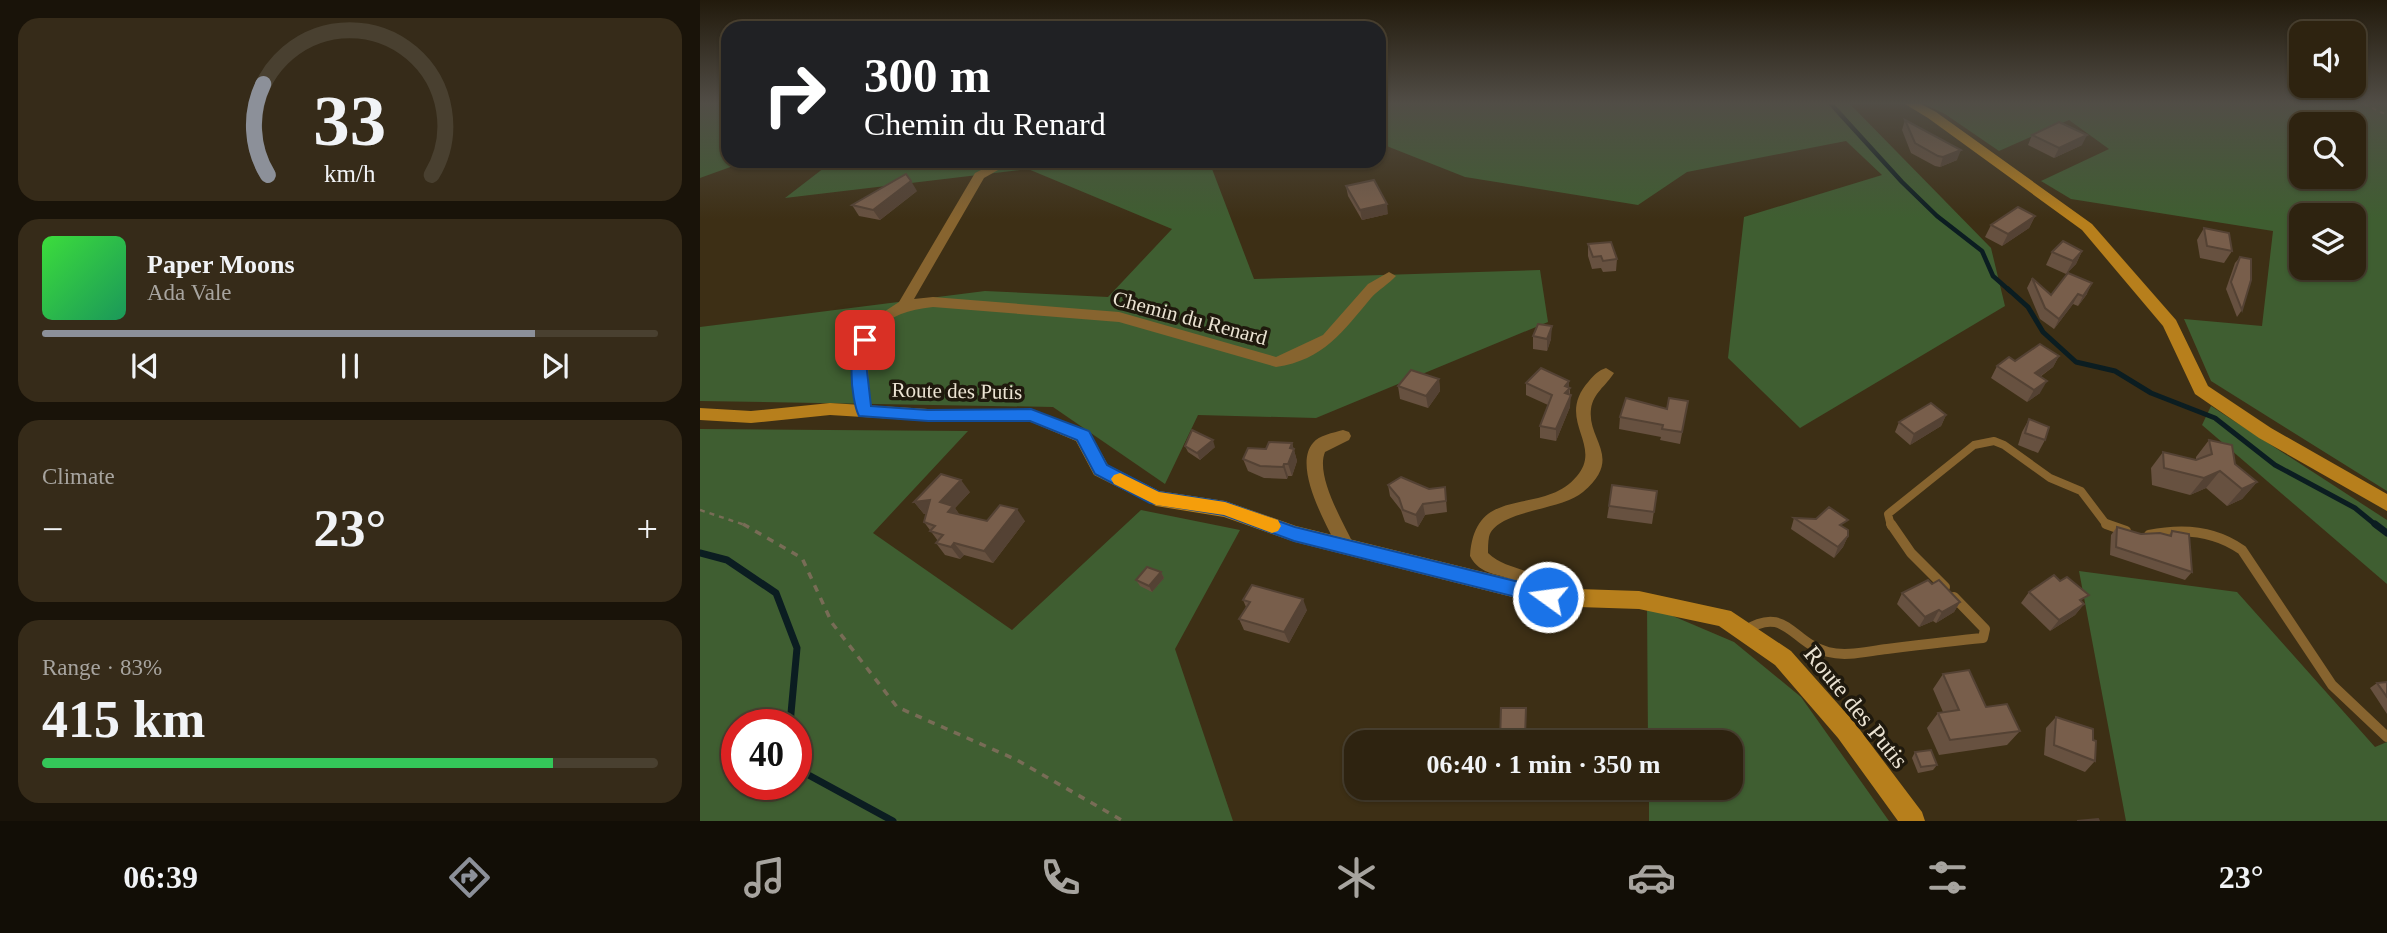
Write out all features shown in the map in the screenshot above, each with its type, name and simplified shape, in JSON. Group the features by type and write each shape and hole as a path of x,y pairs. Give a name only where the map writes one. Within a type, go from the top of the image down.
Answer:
{"street":[{"path":"1971,142 2087,227 2170,324 2201,390 2265,433 2387,503"},
{"path":"905,305 908,295 979,176 994,168"},
{"name":"Chemin du Renard","path":"864,411 858,362 865,340 878,321 905,305 933,302 1119,317 1276,362 1329,338 1379,280 1389,276"},
{"path":"1548,597 1525,577 1488,565 1479,556 1478,540 1483,528 1493,518 1509,511 1558,500 1576,489 1593,470 1596,459 1583,415 1585,399 1606,373"},
{"name":"Route des Putis","path":"700,414 751,417 830,409 928,415 1031,415 1083,436 1101,470 1156,498 1225,509 1294,534 1548,597 1639,600 1724,618 1783,658 1846,730 1913,821"},
{"path":"1343,436 1318,447 1313,457 1313,471 1346,547"}],"lane":[{"path":"1743,631 1754,622 1768,618 1781,621 1813,648 1844,654 1983,638 1985,629 1904,544 1888,521 1888,514 1974,445 1994,441 2004,445 2050,478 2081,491 2106,524 2138,534 2171,530 2213,535 2231,541 2242,550 2332,685 2387,737"}],"path":[{"path":"700,510 747,525 802,558 832,623 897,707 1017,760 1123,821"}],"green space":[{"path":"700,142 721,142 721,168 728,168 700,178"},
{"path":"1386,142 1839,142 1687,172 1638,205 1465,177 1386,146"},
{"path":"1847,142 1888,142 1991,248 2005,306 1800,428 1728,358 1744,217 1882,175"},
{"path":"1986,142 2019,142 1999,151"},
{"path":"2100,142 2289,142 2289,189 2366,189 2366,142 2387,142 2387,491 2211,381 2184,319 2262,326 2273,231 2071,199 2041,181 2109,149"},
{"path":"824,168 1212,168 1254,279 1540,270 1548,322 1316,418 1198,415 1165,484 1053,407 700,401 700,327 985,291 1108,297 1172,229 1028,169 785,198"},
{"path":"2211,406 2387,520 2387,584 2202,425"},
{"path":"700,429 968,431 873,533 1012,630 1141,510 1240,530 1175,649 1233,821 700,821"},
{"path":"2079,571 2237,592 2375,747 2387,742 2387,821 2126,821"},
{"path":"1647,605 1734,642 1801,697 1889,821 1649,821 1649,800 1743,800 1743,730 1648,730"}],"building":[{"path":"1947,142 1961,150 1943,157 1915,143"},
{"path":"2047,142 2071,142 2059,148"},
{"path":"906,174 911,181 873,210 852,205"},
{"path":"1374,180 1387,204 1360,210 1346,186"},
{"path":"2018,207 2035,216 2008,234 1991,225"},
{"path":"2204,228 2229,233 2232,251 2207,246"},
{"path":"2063,241 2082,251 2073,261 2052,252"},
{"path":"1611,242 1617,259 1603,261 1601,256 1593,257 1588,244"},
{"path":"2240,257 2251,259 2251,280 2242,310 2231,282"},
{"path":"2068,273 2092,283 2083,296 2078,294 2059,319 2045,308 2032,278 2051,295"},
{"path":"1538,324 1552,326 1547,339 1533,336"},
{"path":"2040,344 2059,356 2035,373 2047,381 2034,390 1997,366 2009,357 2015,361"},
{"path":"1541,368 1569,381 1565,386 1570,388 1565,393 1571,395 1556,429 1540,426 1552,395 1526,383"},
{"path":"1411,370 1439,379 1426,396 1398,386"},
{"path":"1626,398 1667,409 1669,398 1688,401 1682,432 1662,429 1663,425 1620,417"},
{"path":"1931,403 1946,415 1914,434 1899,422"},
{"path":"2029,419 2049,427 2045,440 2025,433"},
{"path":"1192,430 1213,440 1197,453 1185,446"},
{"path":"2209,440 2232,445 2235,464 2257,482 2242,489 2220,471 2204,478 2164,468 2163,452 2196,460 2212,454"},
{"path":"1269,442 1292,443 1290,448 1294,449 1288,464 1283,467 1260,466 1243,459 1248,448 1266,449"},
{"path":"941,474 961,480 940,502 953,506 948,512 987,521 1000,505 1017,509 984,551 954,543 951,547 936,543 943,535 930,531 935,526 924,522 930,500 914,502"},
{"path":"1401,477 1429,489 1445,487 1446,501 1423,504 1416,515 1403,510 1399,498 1388,485"},
{"path":"1612,485 1657,491 1654,512 1609,506"},
{"path":"1829,507 1848,520 1840,525 1848,530 1848,536 1838,547 1794,518 1816,519"},
{"path":"2117,527 2141,534 2160,533 2171,536 2172,531 2189,534 2192,572 2116,547"},
{"path":"1147,567 1161,572 1149,586 1136,580"},
{"path":"2054,575 2060,581 2067,577 2089,595 2080,600 2084,604 2059,620 2029,592"},
{"path":"1928,580 1932,584 1939,580 1960,602 1942,612 1939,610 1925,617 1902,593"},
{"path":"1252,585 1303,599 1284,632 1239,619 1250,602 1243,600"},
{"path":"1969,670 1986,707 2007,704 2020,731 1950,740 1938,713 1959,710 1943,674"},
{"path":"2387,682 2387,697 2377,683"},
{"path":"1501,708 1526,708 1525,730 1500,730"},
{"path":"2056,717 2093,729 2093,740 2096,741 2095,761 2054,745"},
{"path":"1931,750 1937,765 1921,767 1915,752"}],"waterway":[{"path":"1866,142 1937,216 1982,251 1993,276 2010,291"},
{"path":"2008,289 2028,307 2043,332 2076,362 2115,371 2151,393 2215,418 2275,465 2355,508 2377,526"},
{"path":"2375,524 2387,533"},
{"path":"700,553 727,560 776,593 797,648 791,709"},
{"path":"812,777 893,821"}],"slow traffic":[{"path":"1120,479 1156,498 1225,509 1272,526"}],"route":[{"path":"865,340 858,362 864,411 928,415 1031,415 1083,436 1101,470 1156,498 1225,509 1294,534 1548,597"}]}
